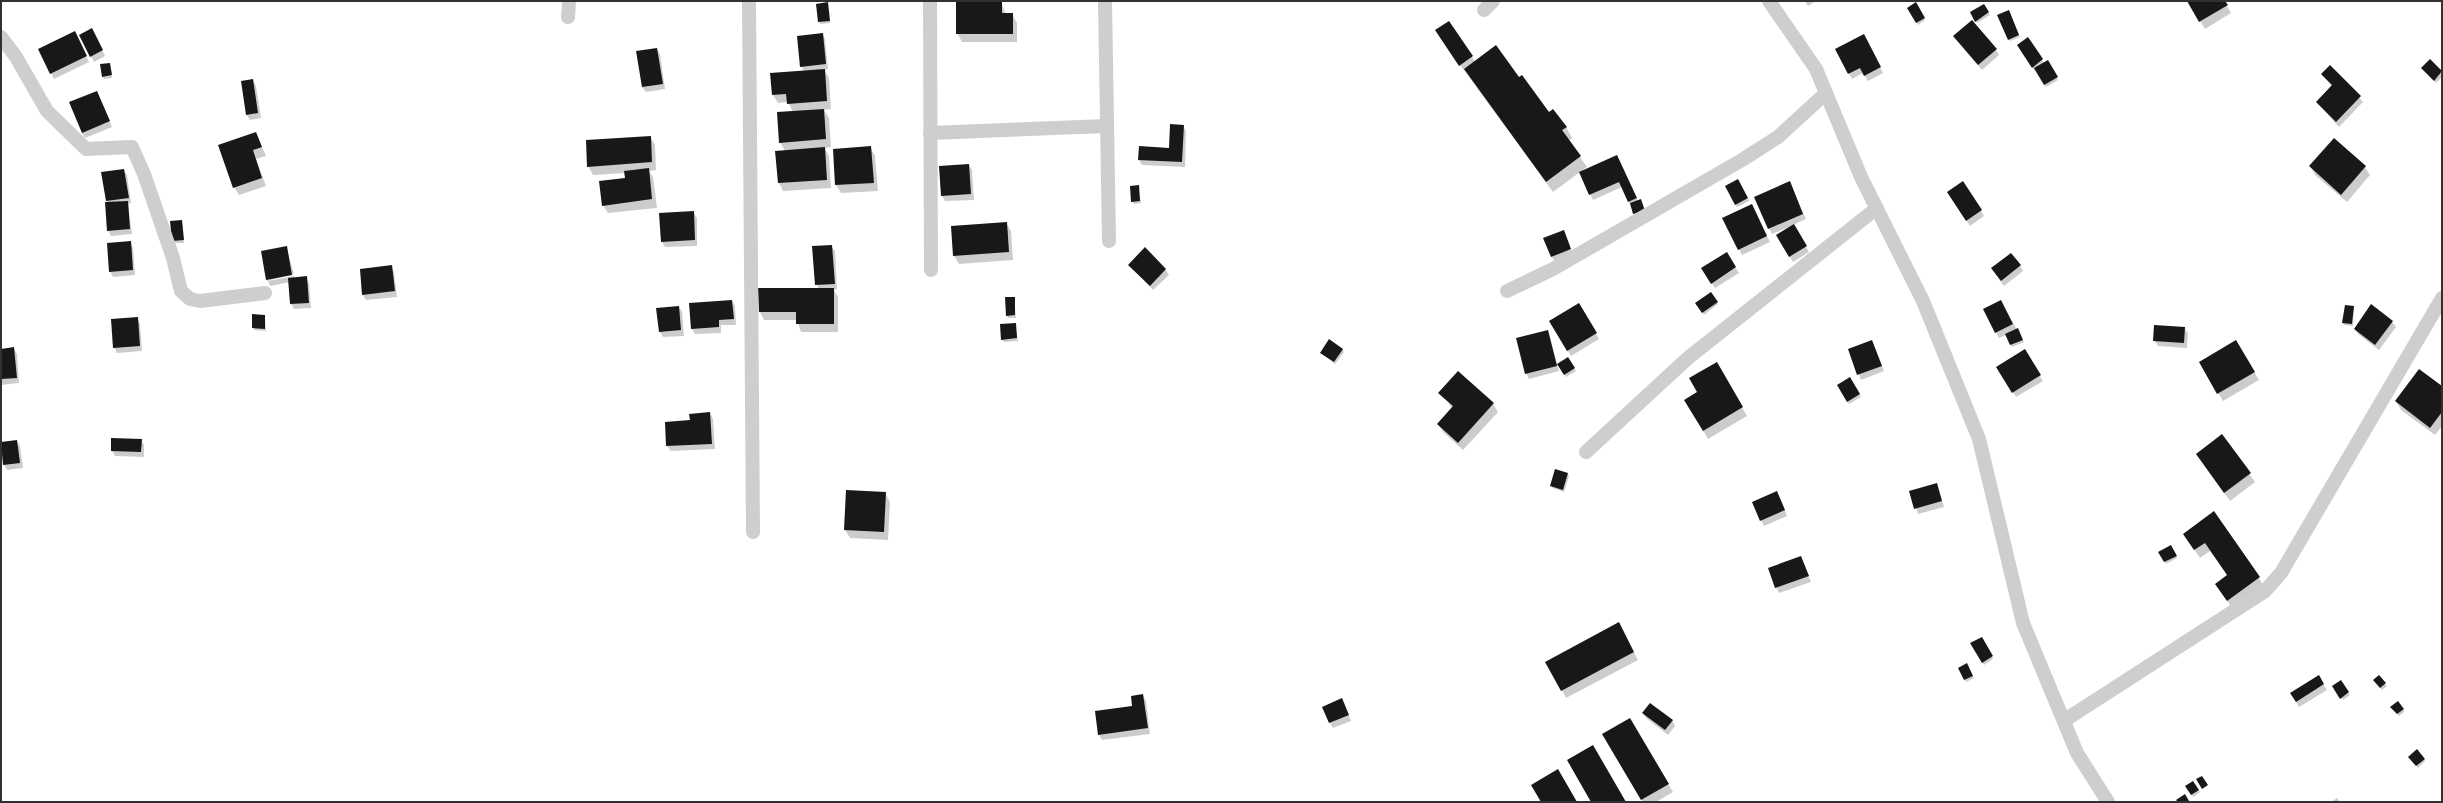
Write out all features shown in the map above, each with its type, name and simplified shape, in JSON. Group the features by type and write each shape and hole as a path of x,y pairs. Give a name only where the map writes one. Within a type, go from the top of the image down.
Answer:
{"street":[{"path":"568,17 569,1"},
{"path":"749,1 753,532"},
{"path":"930,1 931,270"},
{"path":"1105,1 1109,241"},
{"path":"1769,1 1816,69 1877,208 1923,301 1979,439 2023,623 2065,720 2077,753 2108,802"},
{"path":"1,37 16,57 47,111 86,149 132,147 144,174 173,258 181,291 190,298 200,301 265,293"},
{"path":"1507,291 1553,269 1778,138 1826,92"},
{"path":"930,133 1107,126"},
{"path":"1586,452 1688,358 1877,208"},
{"path":"2065,720 2265,591 2281,573 2442,298"}],"building":[{"path":"2187,1 2225,1 2228,5 2199,22"},
{"path":"828,2 830,21 818,22 816,4"},
{"path":"956,2 1002,2 1002,13 1013,13 1013,34 956,34"},
{"path":"1916,2 1925,18 1916,23 1907,8"},
{"path":"1984,4 1989,12 1975,22 1970,12"},
{"path":"2009,10 2019,35 2008,40 1997,15"},
{"path":"1972,20 1997,49 1978,65 1953,36"},
{"path":"1449,21 1473,56 1459,66 1435,30"},
{"path":"92,28 103,50 90,57 79,35"},
{"path":"75,31 87,56 50,74 38,49"},
{"path":"823,33 826,64 800,67 797,36"},
{"path":"1864,34 1881,67 1864,76 1860,68 1848,74 1835,49"},
{"path":"2028,37 2043,59 2032,68 2017,45"},
{"path":"1496,45 1519,77 1522,75 1549,112 1553,109 1567,127 1562,130 1581,156 1546,182 1464,69"},
{"path":"657,48 663,84 642,87 636,51"},
{"path":"2430,59 2442,71 2434,81 2421,68"},
{"path":"2048,60 2058,77 2044,85 2034,68"},
{"path":"110,63 112,75 102,77 100,64"},
{"path":"2330,65 2361,96 2336,122 2316,102 2332,85 2321,74"},
{"path":"825,69 827,101 787,104 786,94 772,95 770,73"},
{"path":"253,79 258,113 246,115 241,81"},
{"path":"97,91 110,121 82,133 69,102"},
{"path":"824,109 826,139 779,143 777,112"},
{"path":"1170,124 1184,125 1182,162 1138,160 1139,146 1169,148"},
{"path":"256,132 262,147 253,150 262,178 233,188 218,145"},
{"path":"651,136 652,162 587,167 586,140"},
{"path":"2334,138 2366,166 2341,195 2309,166"},
{"path":"871,146 874,183 835,185 833,149"},
{"path":"825,147 827,180 778,183 775,151"},
{"path":"1617,155 1637,198 1628,202 1619,182 1589,195 1579,172"},
{"path":"969,164 971,194 941,196 939,166"},
{"path":"649,168 652,199 602,206 599,181 625,178 624,171"},
{"path":"124,169 129,198 106,201 101,172"},
{"path":"1738,179 1748,198 1735,205 1725,186"},
{"path":"1790,181 1803,214 1768,229 1754,197"},
{"path":"1963,181 1982,210 1966,221 1947,192"},
{"path":"1139,185 1140,201 1131,202 1130,186"},
{"path":"1641,199 1645,211 1633,214 1630,203"},
{"path":"128,201 130,229 107,231 105,202"},
{"path":"1752,204 1767,236 1738,250 1722,218"},
{"path":"694,211 695,240 661,242 659,213"},
{"path":"182,220 184,240 172,241 170,221"},
{"path":"1007,222 1009,252 953,256 951,226"},
{"path":"1794,224 1807,246 1789,257 1776,235"},
{"path":"1564,230 1571,249 1551,257 1543,238"},
{"path":"131,241 133,270 109,272 107,243"},
{"path":"832,245 835,284 815,285 812,246"},
{"path":"287,246 292,275 266,280 261,251"},
{"path":"1145,247 1166,269 1150,286 1128,265"},
{"path":"1727,252 1736,267 1711,284 1701,268"},
{"path":"2011,253 2021,265 2001,281 1991,268"},
{"path":"392,265 395,291 362,295 360,269"},
{"path":"307,276 309,303 290,304 288,278"},
{"path":"758,288 834,288 834,324 796,324 796,312 759,312"},
{"path":"1711,292 1718,302 1702,313 1695,303"},
{"path":"1005,297 1015,297 1015,315 1006,316"},
{"path":"732,300 734,319 719,320 719,327 691,329 689,303"},
{"path":"2001,300 2013,324 1995,333 1983,309"},
{"path":"1579,303 1597,333 1567,351 1549,321"},
{"path":"2371,304 2393,321 2375,345 2354,329"},
{"path":"2345,305 2354,306 2352,324 2342,323"},
{"path":"679,306 681,330 659,332 656,308"},
{"path":"252,314 265,315 265,329 252,328"},
{"path":"138,317 140,346 113,348 111,319"},
{"path":"1016,323 1017,338 1001,340 1000,324"},
{"path":"2154,325 2185,327 2184,343 2153,341"},
{"path":"2018,328 2023,340 2010,345 2005,334"},
{"path":"1548,330 1557,366 1525,374 1516,338"},
{"path":"1329,339 1343,349 1334,362 1320,353"},
{"path":"1872,340 1882,366 1857,375 1848,349"},
{"path":"2236,340 2255,372 2217,394 2199,362"},
{"path":"14,347 17,378 1,379 1,349"},
{"path":"2025,349 2041,375 2012,393 1996,367"},
{"path":"1568,357 1575,368 1564,375 1557,364"},
{"path":"1717,362 1743,407 1703,431 1684,400 1697,392 1689,378"},
{"path":"2419,369 2442,386 2442,412 2430,428 2395,401"},
{"path":"1458,371 1494,403 1458,443 1437,424 1453,406 1438,393"},
{"path":"1850,377 1860,394 1847,402 1837,385"},
{"path":"710,412 712,444 666,446 665,422 690,420 689,414"},
{"path":"2222,434 2251,473 2224,493 2196,454"},
{"path":"111,438 142,439 141,452 111,451"},
{"path":"17,440 20,463 3,465 1,442"},
{"path":"1555,469 1568,473 1563,490 1550,486"},
{"path":"1937,483 1942,501 1914,509 1909,491"},
{"path":"846,490 886,492 884,532 844,530"},
{"path":"1777,491 1785,510 1760,521 1752,502"},
{"path":"2214,511 2260,577 2227,601 2215,584 2227,575 2205,543 2194,550 2183,534"},
{"path":"2171,545 2177,556 2164,562 2158,552"},
{"path":"1801,556 1809,576 1775,588 1768,568"},
{"path":"1619,622 1634,652 1561,691 1545,662"},
{"path":"1982,637 1993,656 1982,663 1970,643"},
{"path":"1967,663 1973,676 1964,680 1958,668"},
{"path":"2319,675 2324,684 2296,702 2290,693"},
{"path":"2379,675 2386,683 2380,688 2373,680"},
{"path":"2341,680 2349,692 2340,699 2332,686"},
{"path":"1143,694 1148,728 1098,735 1095,711 1132,706 1131,696"},
{"path":"1342,698 1349,715 1329,723 1322,707"},
{"path":"2398,701 2404,709 2397,714 2390,707"},
{"path":"1650,703 1673,720 1665,730 1642,713"},
{"path":"1630,718 1669,784 1641,800 1602,734"},
{"path":"1593,745 1626,802 1591,802 1567,760"},
{"path":"2417,749 2425,759 2416,766 2408,757"},
{"path":"1558,769 1577,802 1541,802 1531,785"},
{"path":"2202,776 2208,785 2202,789 2196,779"},
{"path":"2193,781 2199,790 2191,795 2185,786"},
{"path":"2185,794 2189,801 2178,802 2176,800"}]}
